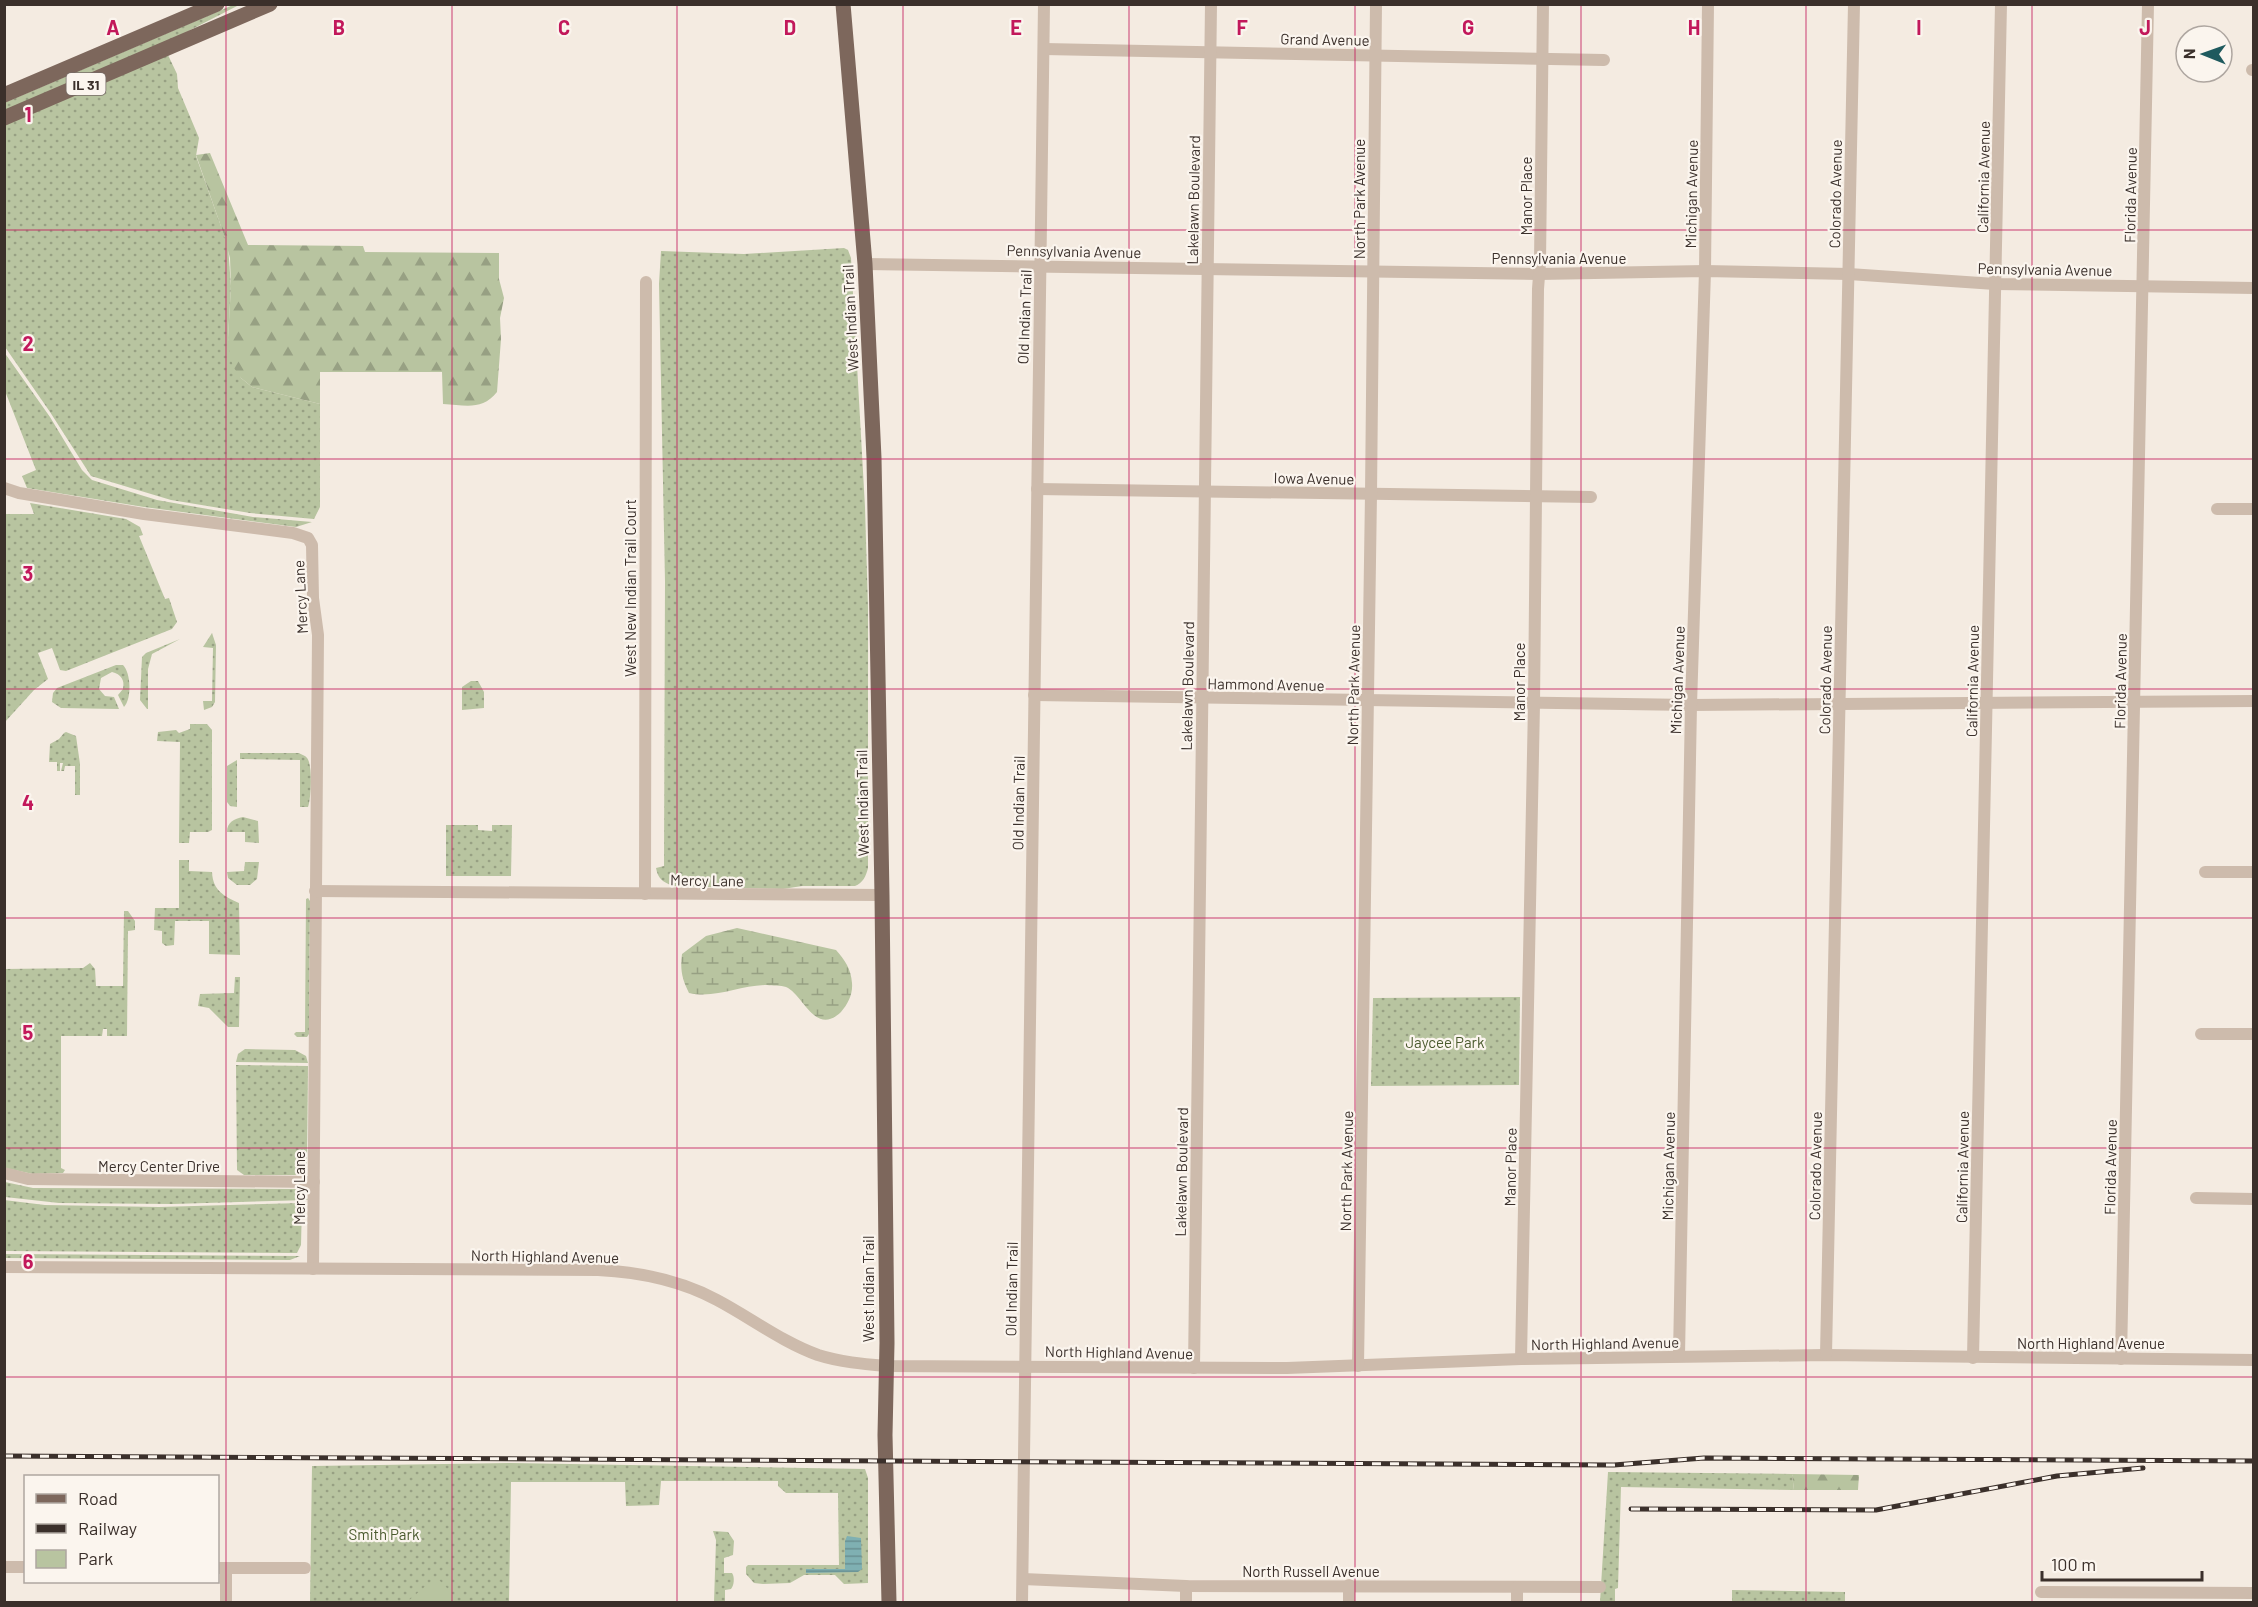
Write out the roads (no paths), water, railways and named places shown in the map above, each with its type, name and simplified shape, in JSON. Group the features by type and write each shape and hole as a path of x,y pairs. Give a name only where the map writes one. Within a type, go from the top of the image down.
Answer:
{"main road":[{"path":"4,95 217,4"},
{"name":"IL 31","path":"4,118 270,4"},
{"name":"West Indian Trail","path":"843,4 865,264 874,458 882,895 889,1602"}],"street":[{"name":"Old Indian Trail","path":"1022,1602 1044,4"},
{"name":"Lakelawn Boulevard","path":"1194,1368 1211,4"},
{"name":"North Park Avenue","path":"1358,1366 1376,4"},
{"name":"Manor Place","path":"1521,1359 1534,704 1543,4"},
{"name":"Michigan Avenue","path":"1679,1356 1691,705 1705,271 1708,4"},
{"name":"Colorado Avenue","path":"1826,1355 1854,4"},
{"name":"California Avenue","path":"1973,1358 2001,4"},
{"name":"Florida Avenue","path":"2121,1359 2148,4"},
{"name":"Grand Avenue","path":"1044,49 1604,60"},
{"name":"Pennsylvania Avenue","path":"865,264 1539,274 1705,271 1849,274 1995,284 2253,288"},
{"name":"West New Indian Trail Court","path":"645,282 645,894"},
{"name":"Mercy Lane","path":"4,488 19,493 144,514 293,533 308,538 312,545 313,598 318,635 314,1269"},
{"name":"Iowa Avenue","path":"1036,489 1591,497"},
{"path":"2217,509 2253,509"},
{"name":"Hammond Avenue","path":"1034,695 1691,705 2253,701"},
{"path":"2205,872 2253,872"},
{"name":"Mercy Lane","path":"315,891 882,895"},
{"path":"2201,1034 2253,1034"},
{"name":"Mercy Center Drive","path":"4,1173 28,1179 314,1182"},
{"path":"2196,1198 2253,1198"},
{"name":"North Highland Avenue","path":"4,1267 598,1270 652,1276 687,1286 716,1299 791,1343 811,1352 846,1362 886,1366 1025,1365 1194,1368 1358,1366 1521,1359 1826,1355 2253,1360"},
{"path":"4,1567 24,1567"},
{"path":"226,1602 222,1568 305,1568"},
{"name":"North Russell Avenue","path":"1023,1579 1186,1586 1600,1587"},
{"path":"1186,1586 1186,1602"},
{"path":"1348,1586 1349,1602"},
{"path":"1517,1587 1517,1602"},
{"path":"2041,1592 2253,1593"}],"water":[{"path":"847,1536 861,1538 862,1569 858,1572 806,1573 806,1569 845,1569"}],"railway":[{"path":"4,1456 1614,1465 1704,1458 2254,1461"},
{"path":"1631,1509 1876,1510 2057,1476 2143,1468"}],"park label":[{"name":"Jaycee Park","path":"1445,1042"},
{"name":"Smith Park","path":"384,1534"}]}
